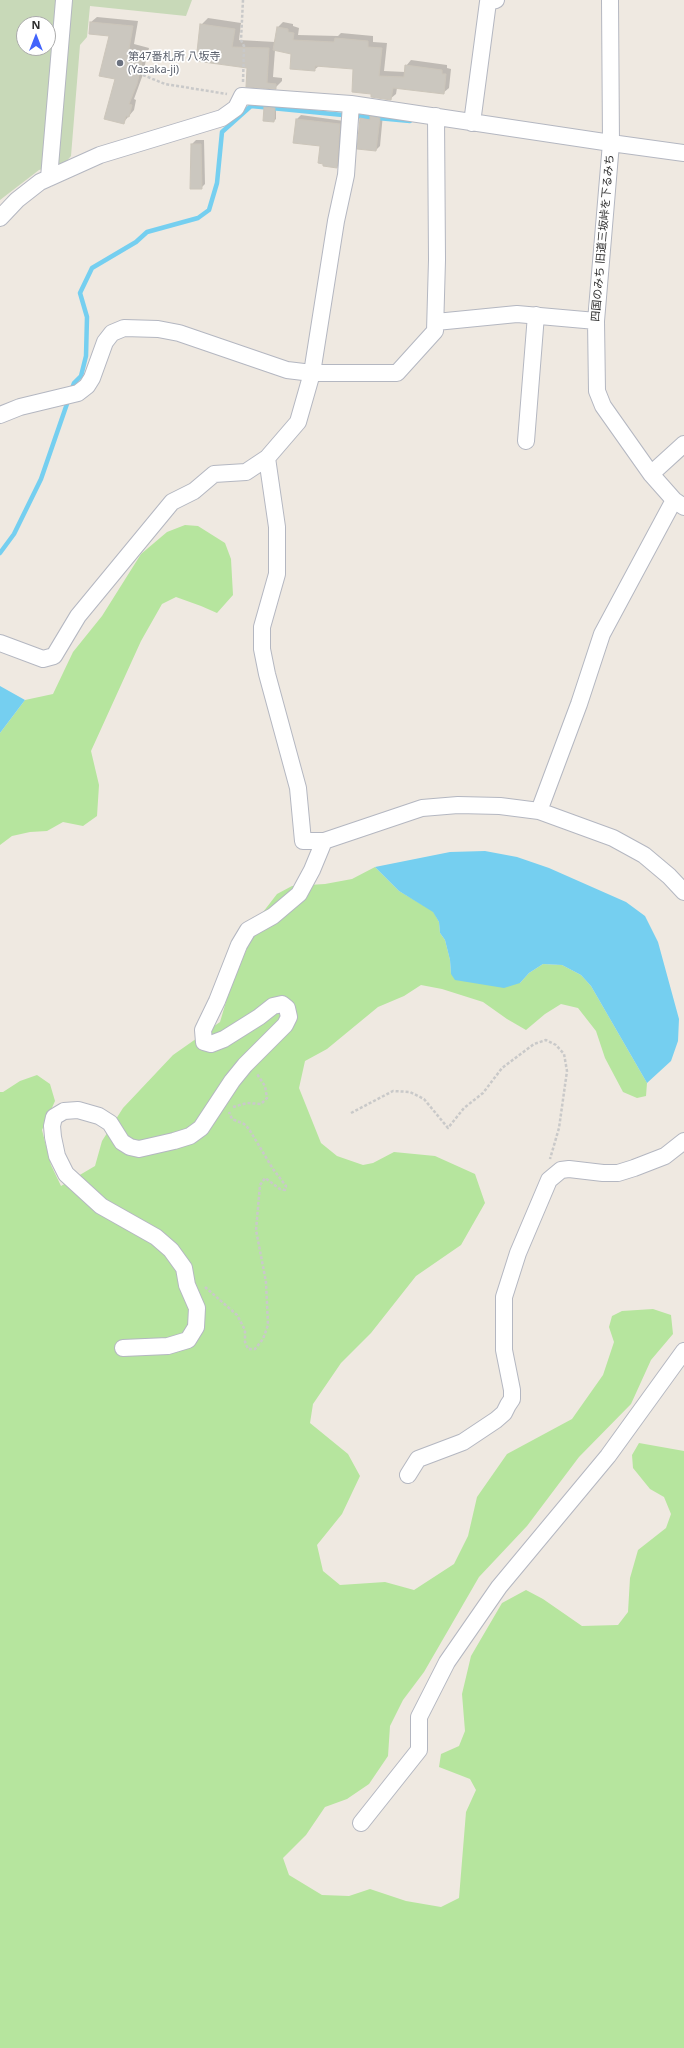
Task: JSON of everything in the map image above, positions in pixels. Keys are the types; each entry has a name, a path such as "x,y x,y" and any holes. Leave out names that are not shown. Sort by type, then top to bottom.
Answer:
{"street":[{"path":"49,178 64,0"},
{"path":"472,122 488,2 496,0"},
{"path":"610,0 611,143 684,153"},
{"path":"0,218 17,200 40,182 100,155 222,118 236,108 235,95"},
{"name":"四国のみち 旧道三坂峠を下るみち","path":"235,95 351,104 611,143 596,321 597,391 603,406 651,474 679,504"},
{"path":"0,643 43,659 54,656 78,616 172,502 194,491 214,474 246,472 267,458 298,422 312,373 336,221 346,175 351,104"},
{"path":"0,415 20,407 72,395 87,386 92,378 104,342 112,333 124,328 158,329 179,333 287,370 312,373 397,373 435,331 436,116"},
{"path":"436,322 517,314 596,321"},
{"path":"526,441 536,315"},
{"path":"651,474 684,444"},
{"path":"267,458 277,527 277,574 262,627 262,649 298,788 303,841 324,841 422,808 458,805 500,806 539,811 613,838 644,855 669,876 684,892"},
{"path":"539,811 579,704 602,634 679,504"},
{"path":"123,1348 168,1346 188,1340 196,1327 197,1308 187,1285 184,1268 171,1250 156,1237 101,1206 66,1174 57,1156 53,1137 52,1126 54,1117 64,1111 78,1110 99,1116 110,1123 122,1142 130,1147 140,1149 174,1142 190,1136 201,1128 232,1081 285,1025 289,1017 287,1008 282,1004 273,1006 259,1017 224,1039 211,1044 204,1042 203,1030 217,1001 239,944 248,930 273,916 299,894 312,870 324,841"},
{"path":"408,1475 418,1459 463,1442 496,1420 504,1413 512,1399 512,1390 504,1350 504,1297 518,1253 549,1180 561,1170 569,1169 603,1173 618,1173 665,1156 684,1141"},
{"path":"361,1823 419,1750 419,1717 447,1662 499,1587 608,1456 684,1351"}],"path":[{"path":"143,75 165,84 235,95 244,46 241,40 243,0"},
{"path":"351,1112 393,1091 410,1092 424,1099 448,1128 464,1108 483,1093 502,1068 534,1044 546,1040 556,1045 564,1054 567,1071 559,1128 549,1164 555,1174"},
{"path":"184,1268 237,1315 245,1330 245,1342 248,1349 255,1349 263,1339 268,1325 266,1282 256,1230 260,1185 264,1178 280,1189 285,1190 286,1186 273,1169 249,1129 244,1124 232,1119 229,1112 234,1106 247,1103 261,1104 267,1098 264,1086 259,1076 246,1065"}],"green space":[{"path":"0,0 192,0 186,16 90,6 87,37 80,45 71,156 65,163 39,170 0,200"},
{"path":"185,525 198,526 225,543 231,559 233,595 217,613 176,597 162,604 141,641 91,751 99,785 97,816 83,826 63,822 47,831 30,832 12,836 0,845 0,733 25,700 53,694 73,652 102,616 141,554 167,532"},
{"path":"375,867 399,891 433,911 439,922 440,933 445,940 450,960 451,974 520,983 529,973 543,964 562,965 581,975 591,986 647,1083 646,1096 637,1098 623,1092 605,1058 596,1031 578,1008 561,1004 545,1014 526,1030 483,1002 442,989 421,985 404,996 378,1007 327,1049 305,1061 299,1088 321,1143 337,1156 363,1165 373,1163 394,1152 435,1156 475,1174 485,1203 461,1245 416,1276 371,1333 341,1363 313,1404 310,1423 348,1454 360,1476 342,1514 317,1545 323,1571 340,1585 385,1582 414,1590 454,1564 468,1536 477,1497 507,1454 572,1419 603,1375 614,1342 609,1327 612,1316 622,1311 653,1309 671,1315 673,1334 651,1360 631,1404 579,1457 527,1526 479,1577 424,1672 403,1700 390,1726 388,1756 369,1784 347,1799 325,1807 306,1835 283,1858 289,1875 322,1895 349,1896 370,1889 406,1901 441,1907 459,1898 466,1812 476,1790 470,1779 439,1767 441,1754 459,1746 465,1731 462,1694 471,1656 502,1603 526,1590 543,1599 582,1626 618,1625 628,1612 630,1578 638,1550 666,1528 671,1514 664,1497 650,1489 633,1468 632,1455 639,1443 684,1451 684,2048 0,2048 0,1092 3,1092 20,1081 37,1075 50,1084 55,1101 42,1130 51,1165 61,1186 95,1166 102,1141 123,1108 173,1055 220,1022 228,995 260,916 277,894 292,886 325,884 352,879"}],"water":[{"path":"0,686 25,700 0,733"},
{"path":"485,851 517,857 549,868 626,902 645,916 658,942 679,1019 678,1041 671,1061 647,1083 591,986 581,975 562,965 543,964 529,973 520,983 504,988 455,980 451,974 450,960 445,940 440,933 439,922 433,912 399,891 375,867 450,852"}],"building":[{"path":"90,22 133,26 129,49 144,53 137,84 129,104 132,105 129,117 126,116 124,124 104,119 115,79 99,76 109,36 89,34"},
{"path":"200,24 235,29 232,47 269,48 267,83 276,84 276,89 246,87 247,68 196,61"},
{"path":"277,27 288,29 288,32 294,33 293,40 334,42 335,38 368,41 368,47 382,48 379,76 404,77 405,65 442,70 442,74 446,74 444,94 393,88 391,100 371,97 371,94 352,92 353,69 315,66 315,71 290,69 291,54 273,50"},
{"path":"264,107 275,108 274,122 263,121"},
{"path":"370,116 380,118 376,151 357,149 360,118 370,120"},
{"path":"296,119 340,124 337,168 323,166 323,164 318,163 320,146 293,143"},
{"path":"191,144 201,144 202,189 190,189"}],"waterway":[{"path":"71,391 74,383 81,376 86,356 87,317 80,293 92,268 136,242 147,232 198,218 209,210 217,183 222,132 251,106 343,115"},
{"path":"356,116 410,121"},
{"path":"0,553 14,534 41,479 69,398"}],"place":[{"name":"第47番札所 八坂寺 (Yasaka-ji)","path":"120,63"}]}
